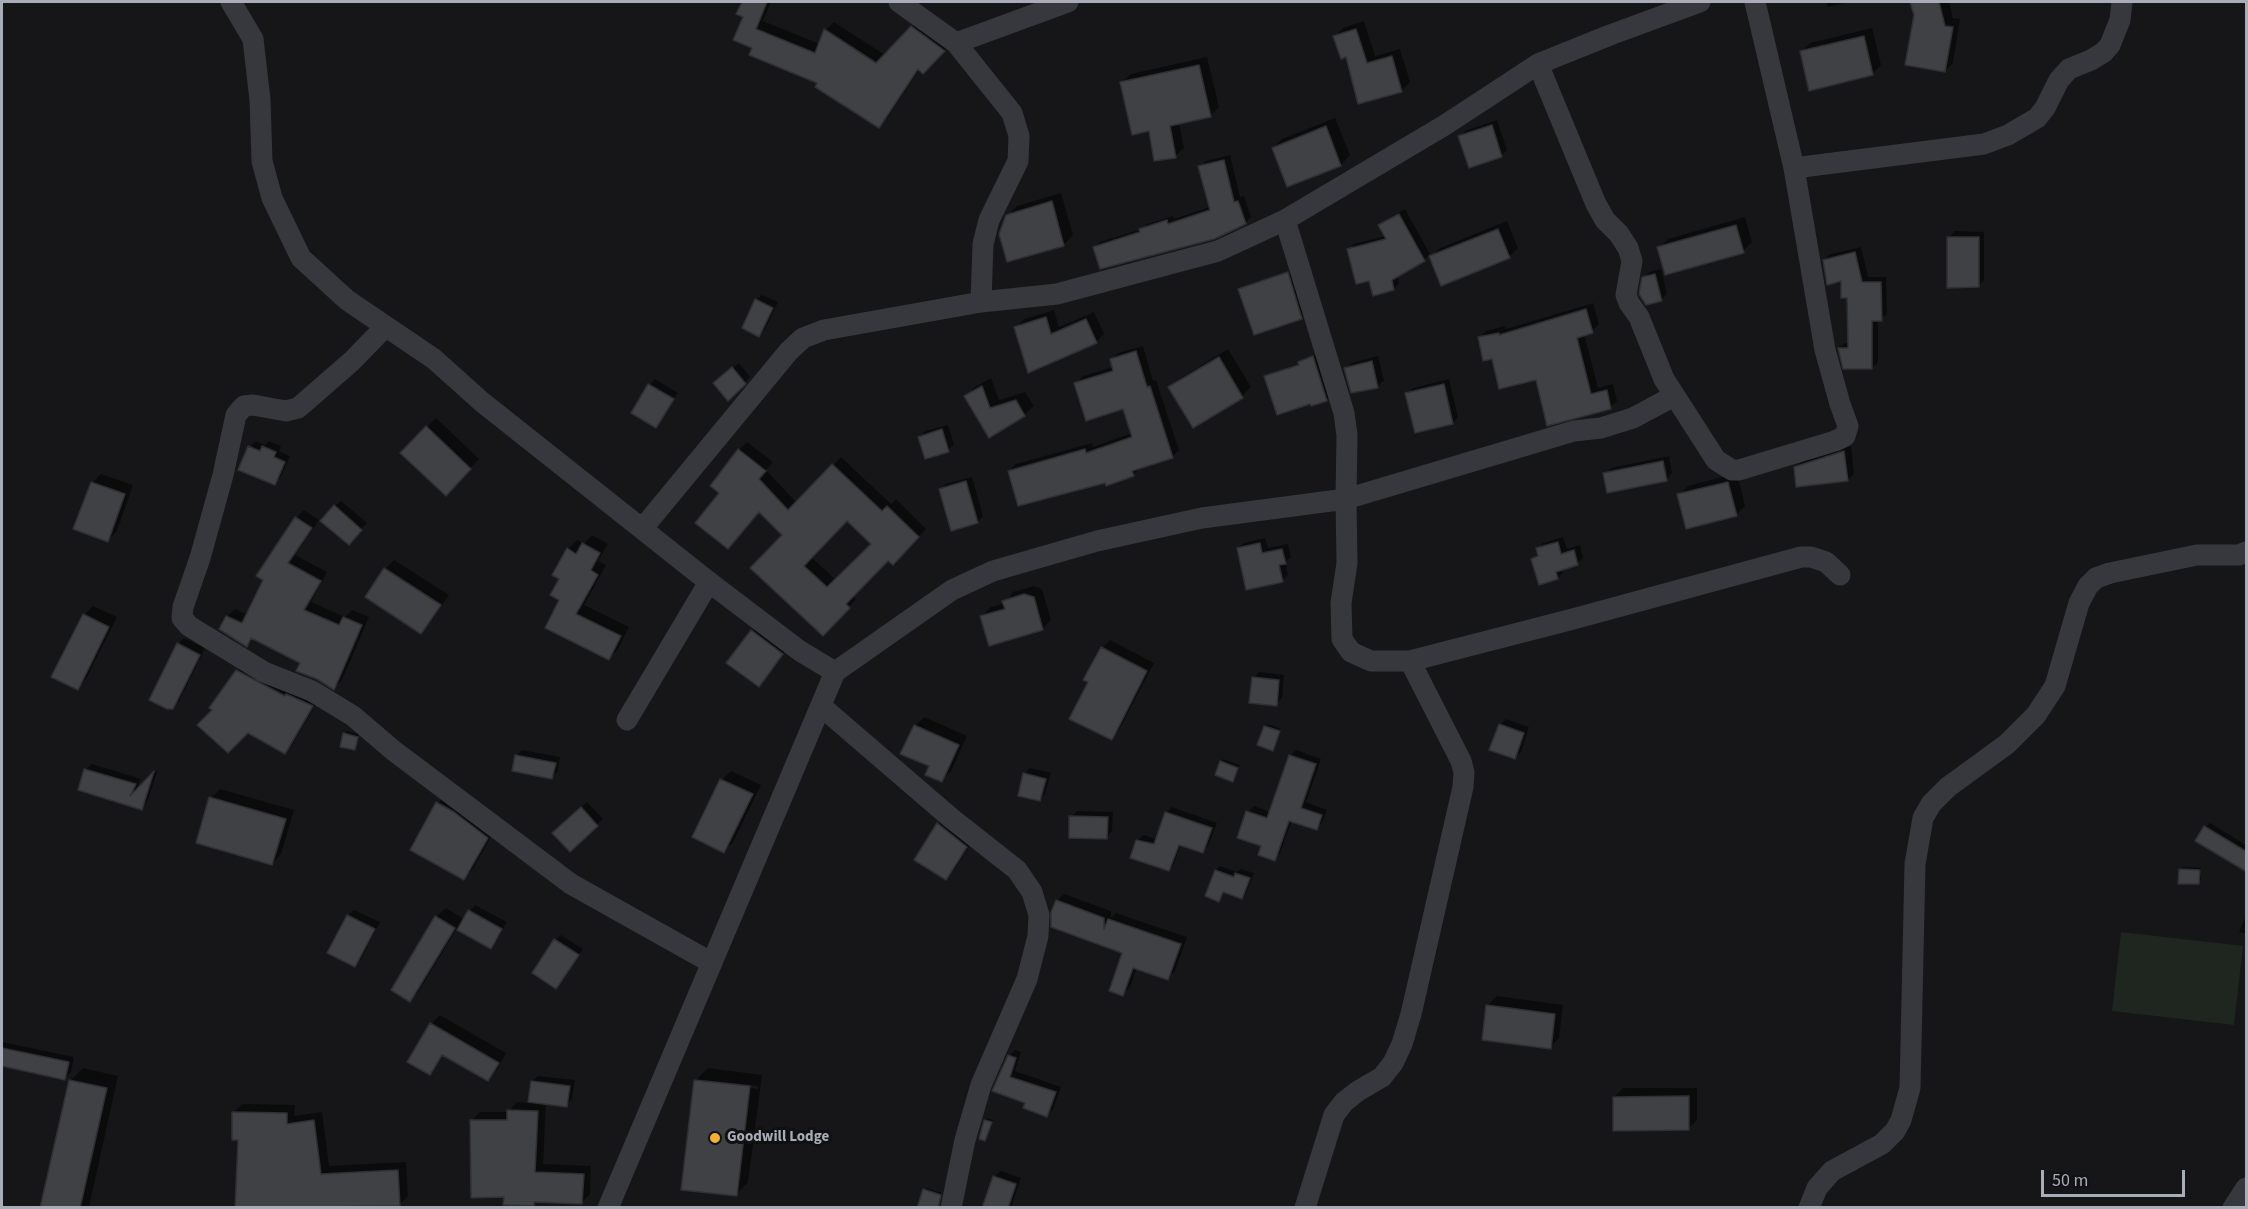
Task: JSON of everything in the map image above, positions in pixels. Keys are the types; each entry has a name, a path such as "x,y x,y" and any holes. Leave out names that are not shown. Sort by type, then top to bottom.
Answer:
{"street":[{"path":"231,2 253,39 260,100 262,160 272,198 301,258 347,300 434,359 482,402 709,582 800,651 836,672"},
{"path":"899,2 956,43 1012,113 1019,136 1018,161 989,220 983,244 981,302"},
{"path":"956,43 1068,2"},
{"path":"642,530 789,351 803,338 824,330 981,302 1057,294 1218,250 1285,220 1445,125 1538,64 1700,2"},
{"path":"1538,64 1596,204 1605,220 1619,234 1628,248 1632,261 1626,295 1640,317 1664,379 1716,460 1732,470 1739,470 1835,441 1848,432 1825,350 1794,168 1755,2"},
{"path":"1794,168 1984,144 2008,135 2037,118 2045,108 2059,80 2069,69 2091,60 2110,45 2120,20 2122,2"},
{"path":"1285,220 1344,413 1347,435 1347,563 1341,603 1342,639 1351,652 1371,661 1410,661 1800,557 1810,557 1826,562 1840,575"},
{"path":"385,327 352,362 298,408 286,411 253,405 244,406 236,415 223,476 200,558 183,607 182,618 189,626 264,672 312,691 353,716 394,751 571,884 712,963"},
{"path":"608,1208 618,1179 836,672 952,590 993,571 1097,541 1202,518 1346,499 1574,431 1601,428 1633,418 1674,396"},
{"path":"1809,1208 1817,1188 1832,1171 1882,1144 1895,1131 1901,1120 1910,1088 1915,864 1923,818 1931,804 1948,788 2007,744 2036,715 2055,686 2079,603 2088,586 2096,578 2197,555 2239,555 2247,552"},
{"path":"627,720 709,582"},
{"path":"1305,1208 1334,1114 1358,1091 1382,1077 1393,1063 1402,1044 1412,1014 1462,787 1464,772 1461,760 1410,661"},
{"path":"822,707 951,818 1017,870 1032,892 1039,915 1038,936 1027,979 981,1086 965,1140 951,1208"},
{"path":"2233,1208 2247,1188"}],"shaded area":[{"path":"2121,932 2243,946 2234,1025 2112,1011"}],"building":[{"path":"742,2 767,2 756,29 815,53 824,29 876,63 911,26 945,51 923,74 918,69 879,128 815,87 817,83 749,55 752,48 733,40 743,17 736,14"},
{"path":"1910,2 1939,2 1945,26 1953,27 1945,72 1905,65 1914,15"},
{"path":"1356,29 1367,63 1392,56 1402,92 1358,104 1346,57 1341,59 1333,36"},
{"path":"1864,36 1873,75 1809,91 1800,51"},
{"path":"1199,65 1211,117 1170,126 1176,158 1154,161 1149,131 1132,135 1120,82"},
{"path":"1492,125 1502,157 1469,168 1458,136"},
{"path":"1326,126 1341,166 1287,187 1272,148"},
{"path":"1224,160 1234,202 1238,201 1246,224 1214,239 1100,269 1093,247 1140,232 1139,229 1167,220 1168,224 1210,210 1198,166"},
{"path":"1052,201 1064,246 1007,262 999,234 1006,215"},
{"path":"1399,214 1425,261 1392,280 1394,290 1373,296 1369,281 1356,284 1347,249 1386,239 1378,225"},
{"path":"1736,225 1744,253 1665,275 1657,247"},
{"path":"1498,229 1510,258 1441,286 1429,256"},
{"path":"1947,237 1979,237 1979,287 1947,288"},
{"path":"1855,252 1862,282 1881,282 1882,321 1872,321 1872,369 1843,369 1838,348 1848,348 1847,298 1841,298 1841,281 1827,285 1823,260"},
{"path":"1288,272 1302,319 1254,335 1238,289"},
{"path":"1655,274 1662,301 1646,305 1639,294 1642,277"},
{"path":"755,299 773,308 759,337 742,328"},
{"path":"1586,309 1593,333 1577,338 1591,394 1607,390 1611,409 1547,426 1536,380 1499,389 1492,359 1483,361 1478,337 1499,333 1499,335"},
{"path":"1046,317 1051,334 1086,319 1097,343 1028,373 1014,327"},
{"path":"1136,351 1173,458 1132,471 1134,476 1106,486 1105,483 1018,506 1008,471 1085,449 1086,453 1132,437 1123,409 1086,421 1074,383 1113,371 1110,359"},
{"path":"1313,356 1327,401 1277,415 1264,376 1299,365 1298,362"},
{"path":"1219,357 1243,398 1193,428 1168,387"},
{"path":"1372,361 1378,388 1351,393 1344,368"},
{"path":"732,367 746,384 728,401 713,383"},
{"path":"648,384 674,399 656,428 631,413"},
{"path":"1444,384 1453,424 1415,433 1405,393"},
{"path":"982,386 990,408 1016,400 1025,416 989,438 964,396"},
{"path":"426,426 471,469 446,496 400,453"},
{"path":"942,429 949,452 925,459 918,437"},
{"path":"248,446 260,451 262,446 276,452 274,457 285,462 275,485 238,470"},
{"path":"738,449 766,471 759,479 788,510 832,464 882,511 887,506 919,537 893,565 888,561 846,604 850,608 823,636 750,568 782,535 759,512 728,549 695,523 719,493 710,486","holes":["847,521 871,544 827,587 804,566"]},
{"path":"1844,451 1848,481 1796,487 1794,467"},
{"path":"1663,461 1667,481 1607,493 1603,473"},
{"path":"966,481 978,523 951,531 939,489"},
{"path":"91,482 125,494 108,542 73,529"},
{"path":"1728,482 1737,516 1686,529 1677,494"},
{"path":"334,505 362,530 349,545 320,521"},
{"path":"295,517 312,528 288,563 321,581 304,610 339,625 343,617 362,625 334,690 317,679 296,671 300,663 251,638 247,647 219,629 226,616 242,623 263,580 256,576"},
{"path":"1558,542 1561,554 1574,550 1578,565 1556,572 1558,579 1539,585 1531,559 1538,556 1536,548"},
{"path":"582,543 600,553 591,570 598,575 576,614 621,636 609,660 545,628 559,600 550,595 559,579 552,575 567,548 576,554"},
{"path":"1260,543 1262,553 1282,549 1286,564 1279,565 1283,582 1246,590 1237,548"},
{"path":"384,568 441,605 421,634 365,597"},
{"path":"1024,594 1034,597 1043,630 989,646 980,616 1005,609 1002,601"},
{"path":"83,614 109,627 78,690 51,677"},
{"path":"751,630 783,654 759,687 726,663"},
{"path":"177,643 200,655 173,709 167,709 149,700"},
{"path":"1101,647 1147,671 1112,740 1069,719 1088,682 1083,680"},
{"path":"236,670 285,696 286,694 313,706 285,754 248,733 228,753 197,725 212,710 209,708"},
{"path":"1252,677 1279,680 1277,706 1249,703"},
{"path":"1499,724 1524,733 1515,759 1489,750"},
{"path":"914,725 959,745 942,782 925,775 929,766 900,754"},
{"path":"1264,726 1280,731 1273,751 1257,745"},
{"path":"343,733 358,737 355,750 340,747"},
{"path":"515,755 556,763 552,779 512,771"},
{"path":"1289,755 1316,764 1301,808 1322,815 1317,830 1289,821 1275,861 1258,855 1261,846 1237,838 1246,811 1267,818"},
{"path":"1220,761 1238,768 1233,782 1215,775"},
{"path":"84,769 136,784 130,796 154,771 142,810 78,790"},
{"path":"1023,773 1046,779 1040,801 1018,796"},
{"path":"720,779 753,794 724,853 692,837"},
{"path":"209,797 286,819 272,865 196,843"},
{"path":"436,802 454,812 488,838 464,880 410,850"},
{"path":"581,807 598,826 570,852 552,833"},
{"path":"1165,812 1212,828 1203,853 1179,845 1169,871 1130,858 1136,840 1154,844"},
{"path":"1069,816 1108,817 1107,839 1069,838"},
{"path":"937,823 967,847 946,880 914,860"},
{"path":"2204,826 2247,852 2247,872 2195,841"},
{"path":"2179,869 2200,870 2199,884 2178,884"},
{"path":"1215,870 1234,877 1235,873 1250,878 1242,899 1223,892 1219,902 1205,896"},
{"path":"1056,900 1104,918 1104,929 1108,919 1181,944 1168,980 1133,968 1123,996 1109,991 1122,953 1051,927 1051,912"},
{"path":"468,910 502,929 491,949 457,930"},
{"path":"347,915 375,929 355,967 327,953"},
{"path":"435,916 455,928 410,1002 391,990"},
{"path":"554,939 579,955 556,989 532,973"},
{"path":"1486,1005 1555,1014 1551,1049 1482,1040"},
{"path":"430,1023 499,1063 488,1081 442,1055 430,1075 407,1062"},
{"path":"2,1048 69,1062 65,1080 2,1066"},
{"path":"1008,1055 1016,1058 1010,1077 1056,1092 1047,1117 1023,1108 1025,1103 992,1091"},
{"path":"69,1080 107,1088 80,1208 40,1208"},
{"name":"Goodwill Lodge","path":"694,1080 750,1086 737,1196 681,1190"},
{"path":"531,1081 570,1086 567,1107 528,1102"},
{"path":"1689,1096 1689,1130 1613,1131 1613,1097"},
{"path":"507,1110 538,1111 535,1172 584,1174 582,1204 534,1202 534,1206 503,1205 504,1197 471,1198 470,1120 507,1120"},
{"path":"232,1112 287,1113 287,1124 314,1120 321,1174 398,1170 400,1206 235,1208 238,1140 232,1140"},
{"path":"984,1120 992,1122 985,1141 979,1139"},
{"path":"993,1176 1016,1184 1008,1208 982,1208"},
{"path":"923,1189 941,1195 938,1208 917,1208"}],"place":[{"name":"Goodwill Lodge","path":"715,1138"}]}
